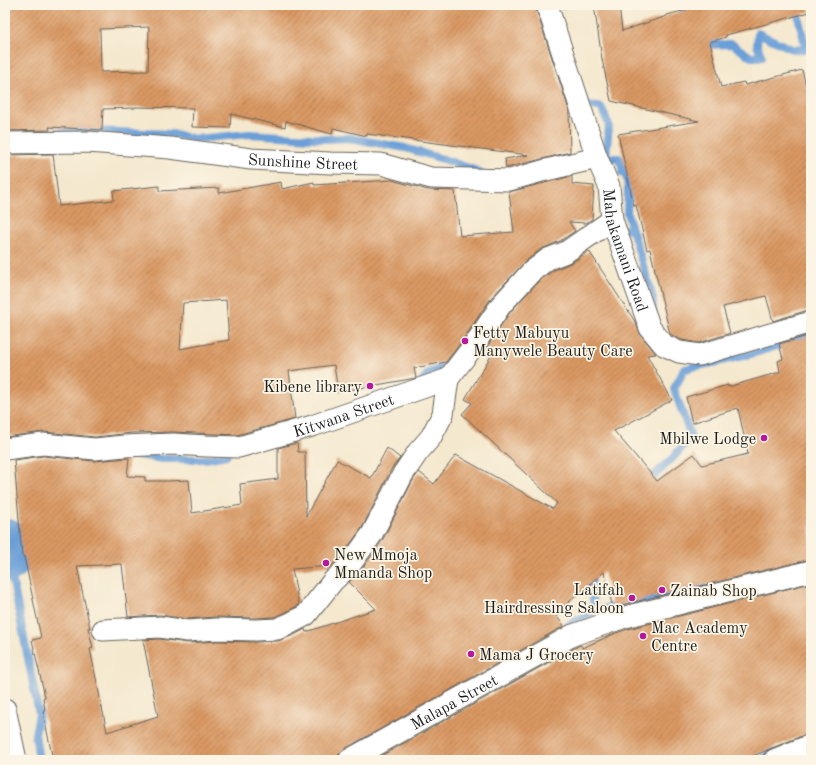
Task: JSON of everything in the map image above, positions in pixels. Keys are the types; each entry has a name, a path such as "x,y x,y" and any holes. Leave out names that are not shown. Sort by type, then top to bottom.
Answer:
{"street":[{"name":"Mahakamani Road","path":"547,5 597,158 609,186 612,220 650,328 664,345 679,352 700,355 811,322"},
{"name":"Sunshine Street","path":"5,144 95,142 170,148 250,159 381,164 431,178 510,180 542,170 597,158"},
{"path":"103,630 160,627 187,631 217,629 277,629 306,615 348,566 372,534 403,474 418,452 431,437 443,414 448,379 472,348 500,305 531,272 548,259 566,252 612,220"},
{"name":"Kitwana Street","path":"5,449 43,444 95,449 173,444 239,447 312,426 448,379"},
{"name":"Malapa Street","path":"349,760 573,635 625,617 811,571"},
{"path":"5,709 16,760"},
{"path":"774,760 811,745"}],"building":[{"path":"5,5 531,5 531,9 536,9 569,110 570,152 506,168 505,159 528,155 367,134 367,136 333,128 332,134 286,121 285,127 231,114 230,128 192,127 193,108 135,107 103,109 102,130 49,127 50,130 5,131","holes":["149,27 148,71 101,72 100,29"]},
{"path":"594,5 619,5 622,31 686,10 685,5 809,5 810,12 726,35 726,37 710,42 721,87 744,82 745,85 802,70 811,106 811,310 773,321 766,296 723,307 730,333 699,343 682,340 670,334 650,249 647,250 636,205 634,206 618,134 699,121 611,101 602,59"},
{"path":"53,154 59,206 114,200 113,191 159,186 159,191 219,188 219,193 281,182 282,189 314,182 314,185 392,180 428,190 455,191 460,236 514,232 509,192 572,176 572,184 594,186 592,219 586,223 569,222 575,231 560,241 541,249 524,263 491,298 446,362 414,368 416,378 338,392 334,365 289,371 295,419 237,435 173,432 132,433 95,437 44,432 5,437 5,155","holes":["226,300 229,340 180,349 183,303"]},
{"path":"589,251 634,320 641,335 656,354 647,355 672,400 614,431 657,481 694,454 702,465 748,454 738,408 692,423 686,397 780,372 778,361 783,359 779,344 811,335 811,559 613,608 604,572 555,614 564,626 343,750 339,754 337,760 53,760 43,712 45,709 43,698 45,697 32,640 41,638 24,556 22,556 14,460 43,456 94,461 129,458 127,476 145,477 145,481 189,480 192,513 242,505 240,484 278,479 278,448 297,443 298,452 305,452 306,516 337,460 371,478 387,448 400,458 392,468 362,528 340,558 331,566 292,569 299,605 274,617 216,617 187,619 160,615 128,617 122,564 77,566 90,628 88,628 93,648 90,649 107,732 158,716 143,640 159,639 188,643 217,641 278,641 305,629 306,632 376,609 349,582 359,573 382,541 413,480 419,472 434,484 456,455 553,509 557,503 462,414 472,403 465,399 492,354 481,356 510,312 539,281 554,270 573,262"},
{"path":"811,583 811,733 743,760 374,760 578,646 581,645 582,648 628,629"}],"waterway":[{"path":"557,6 563,5"},
{"path":"682,5 687,20"},
{"path":"797,5 806,49"},
{"path":"701,45 732,44 751,57 762,57 757,45 758,33 794,50 811,48"},
{"path":"584,101 587,106 601,107 609,125 606,158 619,158 624,173"},
{"path":"49,133 92,131 172,134 195,139 249,134 326,139 349,138 405,148 480,172"},
{"path":"622,173 624,173 627,179 627,213 653,298 654,316"},
{"path":"617,232 631,228"},
{"path":"646,483 670,461 691,437 674,389 683,370 751,354 797,340 803,335 811,333"},
{"path":"421,382 429,373 454,364"},
{"path":"131,454 162,459 205,459 227,455"},
{"path":"5,543 8,557"},
{"path":"8,557 39,714 35,734 39,760"},
{"path":"591,573 594,611"},
{"path":"560,630 594,611 703,587"},
{"path":"360,743 384,727 433,701"},
{"path":"759,760 773,753"}],"place":[{"name":"Fetty Mabuyu Manywele Beauty Care","path":"465,341"},
{"name":"Kibene library","path":"370,386"},
{"name":"Mbilwe Lodge","path":"764,438"},
{"name":"New Mmoja Mmanda Shop","path":"326,563"},
{"name":"Zainab Shop","path":"662,590"},
{"name":"Latifah Hairdressing Saloon","path":"632,598"},
{"name":"Mac Academy Centre","path":"643,636"},
{"name":"Mama J Grocery","path":"471,654"}]}
